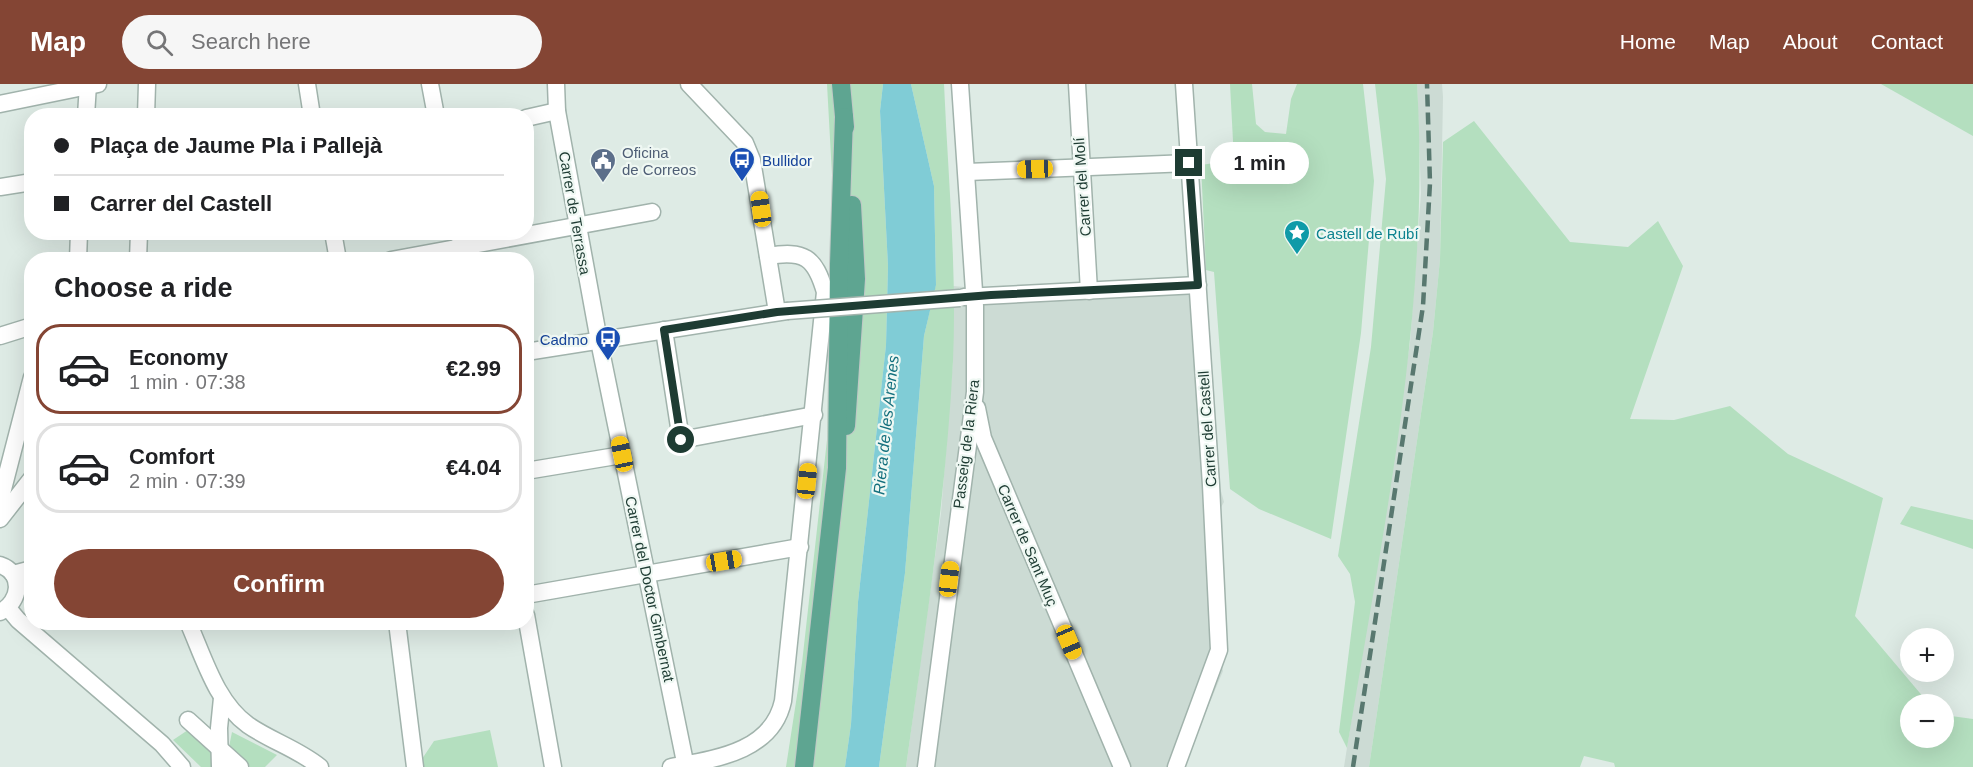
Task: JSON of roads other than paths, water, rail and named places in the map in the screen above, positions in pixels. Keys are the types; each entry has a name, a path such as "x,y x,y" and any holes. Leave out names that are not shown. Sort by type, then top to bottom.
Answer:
{"main road":[{"path":"804,767 837,468 846,433 856,279 850,168 841,84"}],"street":[{"path":"146,108 147,84"},
{"path":"307,84 311,108"},
{"path":"430,84 434,108"},
{"name":"Carrer de Terrassa","path":"556,84 556,111 599,341"},
{"path":"689,84 745,143 752,160 768,255 782,311"},
{"name":"Passeig de la Riera","path":"926,767 963,468 975,392 967,297 967,172 960,84"},
{"name":"Carrer del Molí","path":"1077,84 1080,167 1089,291"},
{"name":"Carrer del Castell","path":"1176,767 1219,651 1211,485 1184,84"},
{"path":"0,104 91,85 87,108"},
{"path":"534,116 556,111"},
{"path":"967,172 1189,163"},
{"path":"0,187 24,183"},
{"path":"534,234 652,212"},
{"path":"431,252 498,240"},
{"path":"681,766 753,746 780,716 783,701 825,292 819,270 803,255 787,253 768,255"},
{"path":"534,351 782,311 967,297 1198,285"},
{"path":"0,336 24,328"},
{"path":"664,330 681,440 814,415"},
{"name":"Carrer del Doctor Gimbernat","path":"599,341 647,575 681,766"},
{"name":"Carrer de Sant Muç","path":"975,392 983,438 1122,767"},
{"path":"0,501 2,483 24,406"},
{"path":"963,468 969,455 978,451 990,455"},
{"path":"534,470 622,454"},
{"path":"0,519 24,488"},
{"path":"534,594 800,547"},
{"path":"6,569 24,569"},
{"path":"6,569 18,586 17,594 4,610 24,625"},
{"path":"30,630 162,744 182,767"},
{"path":"192,630 222,698 232,712 250,726 307,756 320,767"},
{"path":"398,630 415,767"},
{"path":"529,630 553,767"},
{"path":"220,758 222,698"},
{"path":"188,720 220,758 240,767"}],"water":[{"name":"Riera de les Arenes","path":"883,84 911,84 934,186 936,285 924,336 905,573 879,767 845,767 851,724 858,602 886,345 888,266 880,111"}],"railway":[{"path":"1353,767 1423,306 1430,183 1427,84"}],"place":[{"name":"Bullidor","path":"742,183"},
{"name":"Oficina de Correos","path":"603,184"},
{"name":"Castell de Rubí","path":"1297,256"},
{"name":"Cadmo","path":"608,362"}]}
